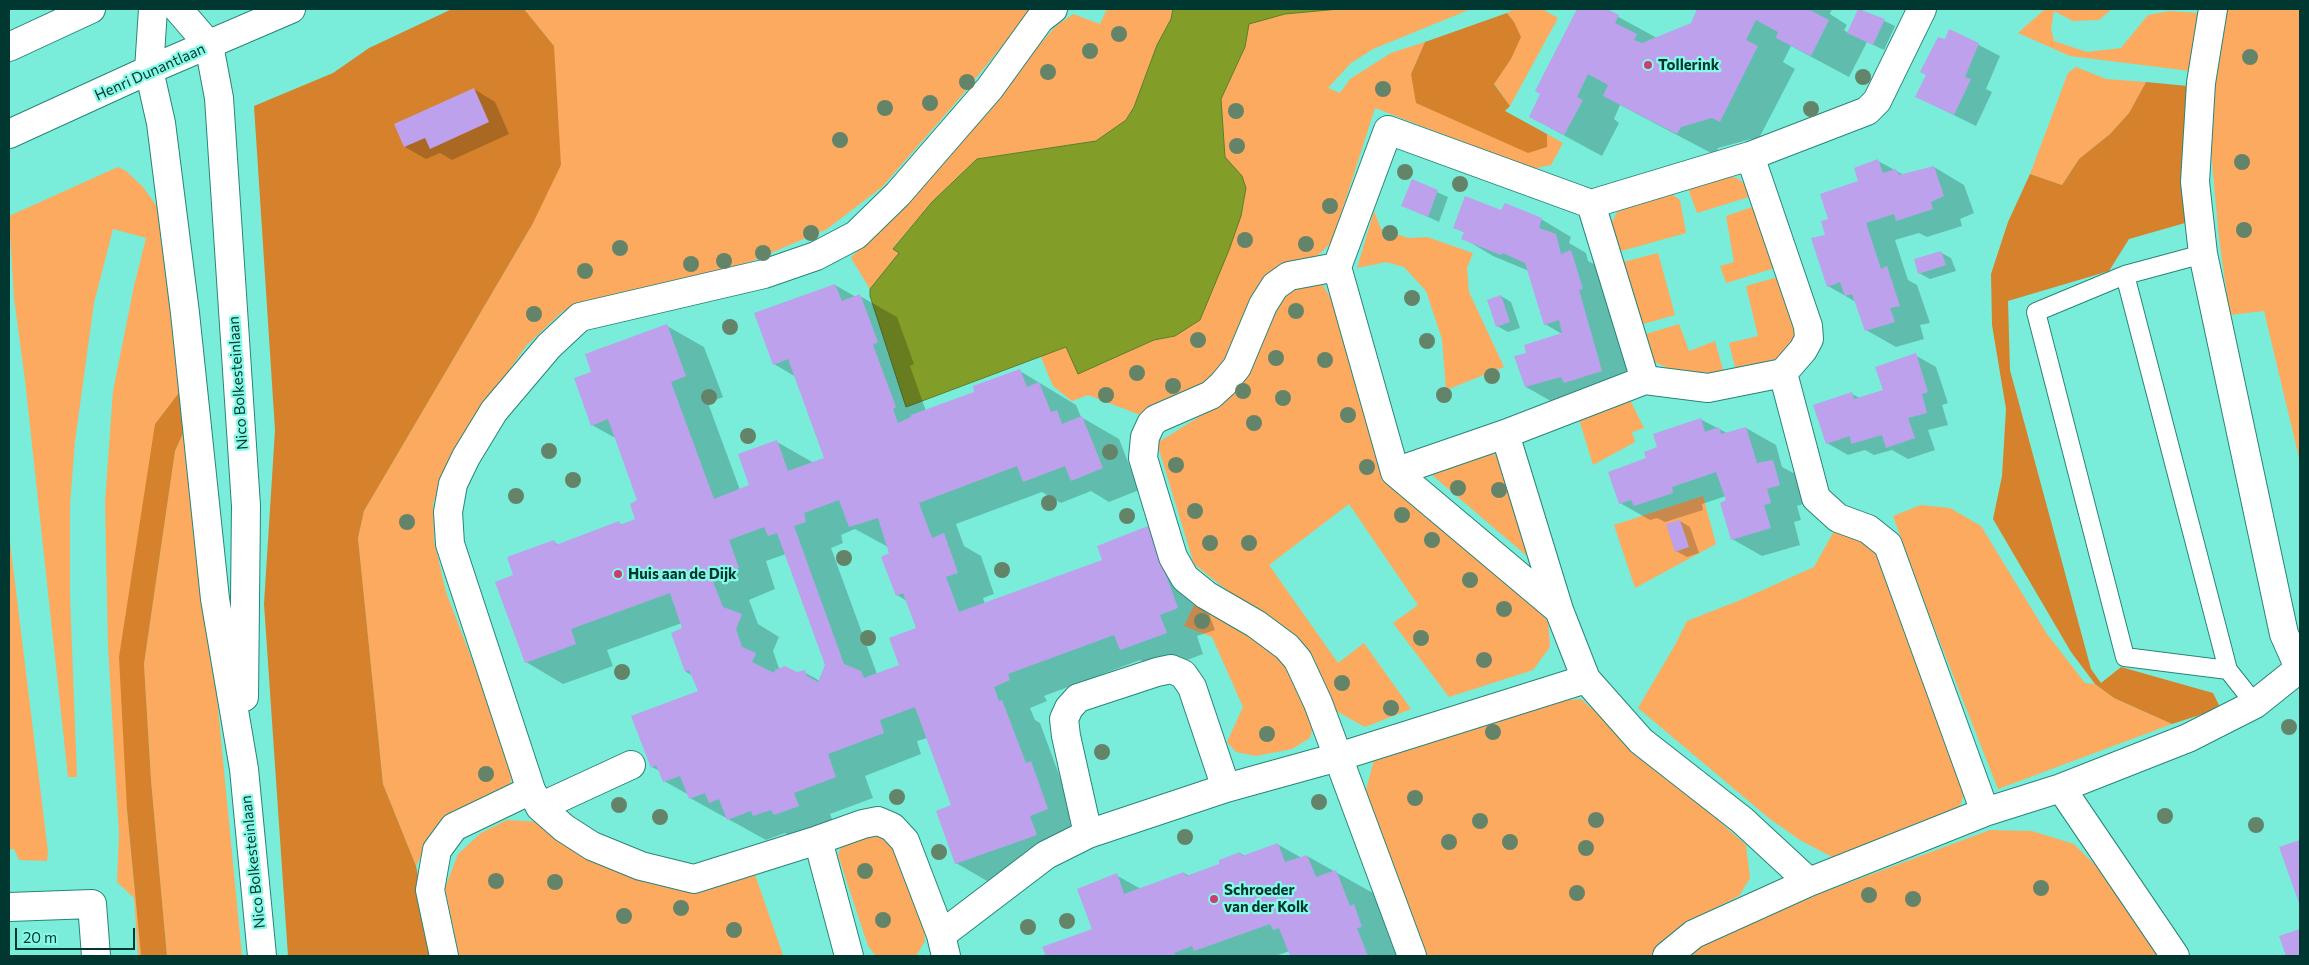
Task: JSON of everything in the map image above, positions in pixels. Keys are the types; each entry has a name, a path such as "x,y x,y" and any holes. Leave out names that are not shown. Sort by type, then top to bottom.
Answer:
{"street":[{"path":"9,47 91,9"},
{"name":"Nico Bolkesteinlaan","path":"152,9 148,70 161,123 185,313 214,599 244,769 262,956"},
{"path":"178,9 209,45"},
{"name":"Henri Dunantlaan","path":"9,134 148,70 291,9"},
{"path":"1053,9 1040,20 990,88 898,194 856,235 816,256 764,274 580,317 549,346 494,410 453,484 448,512 450,544 536,799 564,828 592,846 641,866 694,878 818,840 863,824 878,822 892,827 905,841 943,946 1046,855 1088,834 1226,788 1338,757 1586,679"},
{"path":"1559,610 1395,472 1337,267 1388,130 1591,204 1750,156 1867,111 1877,101 1922,9"},
{"path":"1667,956 1694,934 1810,882 1985,812 2061,788 2188,738 2256,704 2300,669 2284,634 2203,254 2195,182 2201,83 2212,9"},
{"name":"Nico Bolkesteinlaan","path":"209,45 220,106 246,506 244,769"},
{"path":"1395,472 1505,434 1645,380 1708,388 1782,373 1804,350 1808,339 1808,326 1750,156"},
{"path":"1591,204 1645,380"},
{"path":"1337,267 1289,276 1275,286 1263,305 1237,367 1211,395 1156,419 1150,424 1145,437 1142,458 1173,557 1185,578 1206,595 1256,624 1287,647 1298,660 1338,757 1412,956"},
{"path":"1782,373 1816,498 1838,518 1868,529 1888,544 1985,812"},
{"path":"1505,434 1559,610 1586,679 1641,740 1742,820 1810,882"},
{"path":"1088,834 1064,720 1069,708 1078,698 1087,695 1157,672 1171,669 1183,674 1192,687 1226,788"},
{"path":"444,956 430,890 437,850 454,826 631,765"},
{"path":"2061,788 2175,956"},
{"path":"818,840 849,956"},
{"path":"9,907 92,904 96,956"}],"lane":[{"path":"2203,254 2125,274 2036,312 2125,657 2228,670"},
{"path":"2125,274 2228,670 2256,704"}],"shaded area":[{"path":"452,9 524,9 554,46 561,165 532,225 364,511 358,538 383,784 416,866 435,956 288,956 264,604 275,430 254,106 333,73 369,48"},
{"path":"524,9 1032,9 958,100 882,187 827,229 724,273 646,287 563,311 526,346 489,399 457,451 433,503 434,541 446,592 515,772 506,792 430,839 416,866 383,784 358,538 364,511 532,225 554,46"},
{"path":"1107,9 1173,9 1171,19 1157,45 1134,107 1126,120 1096,141 977,159 932,202 893,248 899,253 870,289 851,258 1056,26 1073,14 1100,24"},
{"path":"1173,9 1339,9 1285,14 1249,24 1245,47 1221,99 1225,157 1242,176 1246,188 1241,216 1200,320 1175,336 1154,340 1078,374 1066,347 906,407 870,296 870,289 899,253 893,249 932,202 977,159 1096,141 1126,120 1134,107 1157,45 1171,19"},
{"path":"1339,9 1471,9 1373,49 1351,63 1328,88 1340,93 1350,79 1391,53 1425,42 1411,74 1547,147 1547,134 1563,143 1551,165 1532,169 1375,108 1332,242 1313,260 1282,272 1232,365 1196,390 1143,416 1088,395 1072,401 1053,386 1040,355 1067,347 1078,373 1154,340 1175,336 1241,216 1246,188 1241,176 1225,157 1221,99 1245,47 1249,23 1285,14"},
{"path":"1514,9 1542,9 1558,18 1510,106 1494,83 1511,59 1514,22 1507,13"},
{"path":"2045,9 2112,9 2099,20 2073,21 2054,11 2051,29 2054,41 2087,52 2121,48 2148,15 2170,11 2198,13 2190,71 2070,56 2018,33"},
{"path":"2225,9 2300,9 2300,462 2264,311 2230,315 2219,239 2211,151 2212,96"},
{"path":"1507,13 1514,22 1521,37 1511,59 1494,84 1510,106 1505,111 1547,134 1547,147 1528,153 1416,103 1411,74 1425,42"},
{"path":"2076,67 2106,79 2146,82 2129,113 2110,134 2079,159 2062,185 2030,174 2068,73"},
{"path":"2146,82 2188,86 2185,121 2185,223 2129,239 2109,271 2008,301 2010,370 2091,669 2101,683 2121,667 2213,693 2219,705 2209,712 2172,724 2114,698 2095,684 2071,652 1993,519 2002,476 2006,409 1992,325 1991,274 2008,222 2030,174 2062,185 2079,159 2110,134 2129,113"},
{"path":"118,167 126,171 143,187 156,205 165,239 181,390 155,424 127,810 141,956 138,956 134,898 117,882 119,834 108,647 105,502 113,391 134,286 146,238 113,229 94,303 75,441 70,505 70,596 77,777 68,777 25,380 14,298 9,216"},
{"path":"1720,175 1737,178 1748,187 1752,196 1697,213 1687,186"},
{"path":"1670,193 1680,200 1686,233 1614,253 1609,229 1617,212"},
{"path":"1755,206 1778,267 1726,283 1720,266 1734,262 1726,216"},
{"path":"1374,211 1381,229 1409,238 1427,237 1473,253 1467,268 1469,292 1504,367 1446,390 1442,339 1426,291 1404,267 1386,262 1357,268"},
{"path":"1658,253 1675,315 1636,326 1619,263"},
{"path":"1781,276 1798,329 1794,341 1784,355 1768,362 1736,371 1729,343 1758,336 1746,286"},
{"path":"1319,278 1331,299 1394,485 1530,600 1548,622 1550,647 1533,670 1449,697 1393,623 1418,605 1349,504 1269,565 1338,663 1364,643 1411,709 1365,727 1329,707 1315,660 1194,564 1157,443 1215,407 1283,294"},
{"path":"1679,324 1689,351 1715,341 1724,373 1701,375 1674,371 1653,361 1643,335"},
{"path":"181,390 185,429 175,451 144,664 151,780 167,956 141,956 127,810 119,657 155,424"},
{"path":"1629,398 1644,428 1632,432 1635,442 1593,465 1578,416"},
{"path":"185,429 200,523 242,956 167,956 151,780 144,664 175,451"},
{"path":"1490,453 1500,457 1534,562 1432,475"},
{"path":"1703,496 1716,544 1635,588 1614,525"},
{"path":"1921,505 1950,508 1981,526 2047,634 2085,683 2095,684 2114,698 2172,724 1998,789 1927,609 1893,516"},
{"path":"1834,531 1863,538 1879,552 1966,786 1960,807 1834,858 1800,840 1770,819 1638,708 1687,621 1743,599 1814,567"},
{"path":"9,534 48,852 47,861 19,860 14,849 9,849"},
{"path":"1197,599 1280,654 1314,723 1310,738 1292,749 1256,756 1236,752 1227,742 1243,707 1212,637 1184,626"},
{"path":"1581,699 1746,845 1750,878 1739,896 1700,916 1665,943 1652,956 1420,956 1364,797 1374,760 1559,701"},
{"path":"507,820 543,822 665,882 752,866 783,955 459,956 445,888 458,854 481,833"},
{"path":"1990,830 2032,831 2074,844 2111,881 2158,956 1685,956 1693,947 1824,892"},
{"path":"860,831 891,838 923,920 925,941 916,956 876,956 868,946 838,855 843,842"}],"building":[{"name":"Tollerink","path":"1577,9 1607,9 1619,15 1615,23 1637,34 1634,40 1642,43 1691,23 1697,9 1808,9 1829,20 1811,56 1776,38 1778,32 1756,20 1746,40 1758,46 1720,122 1712,118 1681,127 1677,134 1603,96 1608,85 1588,74 1577,97 1583,100 1564,135 1529,117 1540,94 1535,91"},
{"path":"1858,9 1885,19 1873,45 1847,33"},
{"path":"1949,29 1979,43 1965,77 1971,79 1954,115 1915,97 1926,75 1920,72 1938,37 1945,39"},
{"path":"474,88 489,122 430,149 425,138 404,147 394,124"},
{"path":"1878,159 1883,173 1896,169 1899,175 1934,166 1944,196 1931,202 1933,209 1896,221 1894,214 1866,223 1881,269 1887,266 1900,306 1890,308 1895,322 1865,331 1852,294 1845,296 1840,282 1827,287 1811,238 1825,235 1821,221 1828,219 1820,194 1858,181 1854,168"},
{"path":"1412,179 1438,190 1428,217 1401,206"},
{"path":"1465,196 1501,210 1505,203 1542,218 1539,228 1556,234 1561,254 1571,250 1583,289 1579,290 1602,371 1564,383 1561,377 1525,387 1514,356 1526,353 1524,345 1562,333 1559,320 1544,325 1525,263 1503,253 1501,255 1461,239 1464,232 1453,228"},
{"path":"1941,251 1946,265 1918,274 1914,259"},
{"name":"Huis aan de Dijk","path":"835,284 842,301 860,294 878,342 873,345 896,407 893,409 898,423 911,417 911,415 974,392 973,386 1020,369 1027,387 1039,382 1051,412 1057,410 1062,424 1082,416 1103,468 1071,481 1065,466 1023,482 1017,466 919,503 932,538 944,533 958,573 946,577 959,612 1102,560 1097,546 1148,526 1178,608 1160,615 1167,633 1120,650 1114,635 1008,674 1010,680 994,687 999,701 1002,700 1026,763 1031,761 1048,809 1030,816 1037,835 955,864 936,811 951,805 915,707 880,720 884,733 828,754 836,777 794,793 799,806 774,815 771,810 753,816 751,811 727,820 719,799 709,803 705,793 689,799 680,776 663,782 656,765 651,768 631,716 698,691 689,670 685,672 671,633 682,628 670,593 571,629 576,644 525,663 495,582 513,575 507,557 554,540 556,545 619,521 620,525 635,519 630,504 637,500 608,419 591,426 574,378 591,372 585,354 667,324 686,376 671,382 714,499 749,485 738,454 777,440 788,471 824,458 788,359 773,365 754,313","holes":["839,500 849,527 878,518 889,553 881,557 896,596 903,593 916,628 889,638 899,665 864,678 861,671 844,664 794,526 806,522 804,513","764,527 768,536 777,533 825,665 818,682 807,676 805,670 797,672 785,666 775,670 774,673 752,662 756,653 742,647 736,629 742,614 723,607 712,579 739,568 729,540"]},
{"path":"1501,295 1510,322 1496,327 1487,300"},
{"path":"1916,353 1928,392 1922,394 1927,413 1908,418 1915,438 1886,448 1882,435 1851,444 1850,436 1826,444 1813,405 1852,392 1854,399 1883,390 1875,367"},
{"path":"1701,418 1705,432 1719,427 1721,434 1746,427 1757,463 1773,460 1780,485 1767,489 1771,503 1764,505 1771,528 1731,540 1720,503 1726,500 1716,472 1672,487 1673,493 1634,506 1631,500 1619,504 1608,472 1646,458 1644,452 1657,447 1653,434"},
{"path":"1680,520 1689,547 1675,552 1666,524"},
{"path":"2300,840 2300,906 2279,847"},
{"name":"Schroeder van der Kolk","path":"1278,843 1285,862 1307,855 1316,877 1336,870 1350,906 1354,904 1362,927 1357,928 1368,956 1290,956 1279,928 1273,930 1270,924 1194,951 1192,946 1174,953 1176,956 1046,956 1042,947 1092,929 1077,889 1117,873 1124,894 1184,872 1186,876 1219,864 1219,860 1240,852 1242,856"},
{"path":"2300,929 2300,956 2286,956 2279,936"}],"place":[{"name":"Tollerink","path":"1648,65"},
{"name":"Huis aan de Dijk","path":"618,574"},
{"name":"Schroeder van der Kolk","path":"1214,899"}]}
